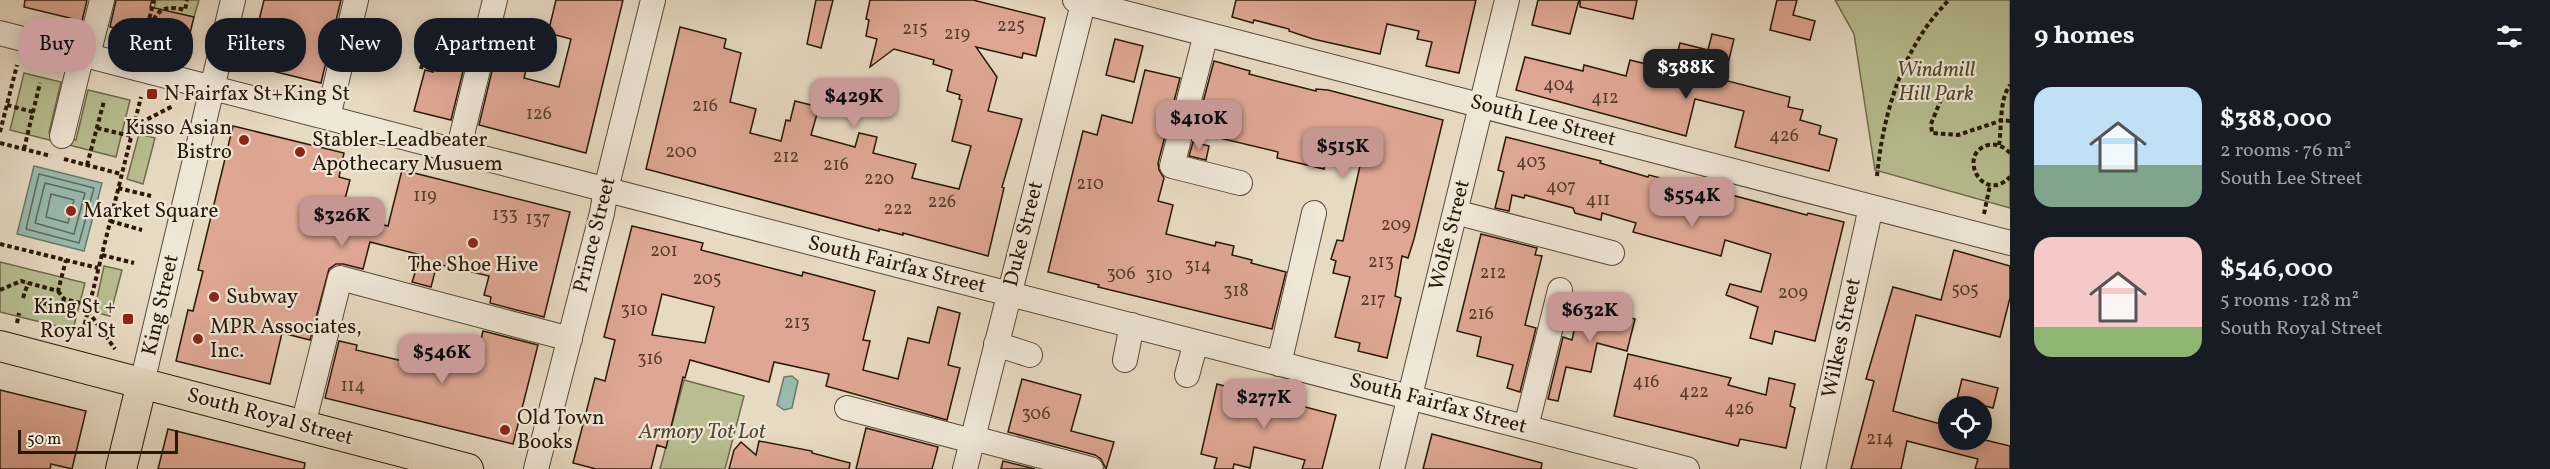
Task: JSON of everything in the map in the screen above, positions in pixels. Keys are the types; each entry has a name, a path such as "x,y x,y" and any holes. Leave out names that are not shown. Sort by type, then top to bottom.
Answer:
{"main road":[{"name":"South Royal Street","path":"8,334 142,383 468,469"},
{"name":"King Street","path":"121,469 142,383"}],"street":[{"path":"96,19 102,0"},
{"name":"King Street","path":"142,383 233,0"},
{"path":"328,117 356,0"},
{"path":"458,151 495,0"},
{"name":"Prince Street","path":"536,469 602,213 653,0"},
{"name":"Wolfe Street","path":"1392,469 1507,0"},
{"name":"South Lee Street","path":"1080,1 2010,243"},
{"name":"Duke Street","path":"965,469 1080,1"},
{"name":"South Fairfax Street","path":"0,33 18,38"},
{"path":"1206,34 1172,166 1240,183"},
{"name":"South Fairfax Street","path":"96,58 1687,469"},
{"path":"62,136 80,72"},
{"name":"Wilkes Street","path":"1813,469 1870,207"},
{"path":"1455,212 1612,253"},
{"path":"1279,363 1314,213"},
{"path":"303,425 340,278 570,339"},
{"path":"1526,427 1560,290"},
{"path":"1125,360 1132,326"},
{"path":"1187,375 1196,342"},
{"path":"996,344 1030,356"},
{"path":"847,408 1091,469"}],"path":[{"path":"154,0 145,40 153,18 162,9 172,6 184,12 187,0"},
{"path":"1877,176 1893,92 1914,49 1935,16 1949,0"},
{"path":"0,132 17,64"},
{"path":"24,149 40,83"},
{"path":"1999,145 2002,100 2010,86"},
{"path":"1944,92 1931,124 1932,133 1958,135 2002,120 2010,121"},
{"path":"81,339 141,97"},
{"path":"87,165 104,101"},
{"path":"7,105 33,112"},
{"path":"134,126 173,106"},
{"path":"97,128 131,136"},
{"path":"2010,153 1999,145 1992,144 1980,149 1973,167 1979,179 1990,185 2004,183 2010,177"},
{"path":"1984,215 1990,185"},
{"path":"118,188 151,196"},
{"path":"110,221 142,230"},
{"path":"0,244 98,268"},
{"path":"102,255 134,263"},
{"path":"58,291 66,260"},
{"path":"0,290 21,281 58,291 64,299 89,305"},
{"path":"23,298 28,283"},
{"path":"43,303 61,307 64,299"},
{"path":"87,310 114,346"},
{"path":"8,334 19,313"}],"green space":[{"path":"156,0 199,0 194,17 170,12 152,16"},
{"name":"Windmill Hill Park","path":"1835,0 2010,0 2010,208 1875,170 1854,34"},
{"path":"24,73 61,82 49,133 76,140 88,90 130,100 116,157 10,130"},
{"path":"139,134 155,138 143,184 127,179"},
{"path":"0,262 85,283 73,330 0,312"},
{"path":"104,266 122,270 110,316 94,312"},
{"name":"Armory Tot Lot","path":"684,380 744,396 725,469 660,469"}],"water":[{"path":"34,166 102,183 84,251 17,234"},
{"path":"792,376 798,381 792,408 784,410 777,405 784,377"}],"building":[{"path":"25,0 87,0 83,18 70,18 24,7"},
{"path":"116,0 152,0 150,7 194,17 193,21 193,18 112,18"},
{"path":"264,0 341,0 337,18 318,18 318,72 324,72 321,83 276,72 306,72 306,18 260,18"},
{"path":"556,0 623,0 586,153 479,125 492,72 526,72 524,78 559,87 571,39 557,35 557,18 552,18"},
{"path":"816,0 833,0 821,48 807,44"},
{"path":"870,0 973,0 1045,18 1036,56 1023,53 1022,58 976,47 997,77 988,111 1022,119 1002,187 1004,188 988,256 903,233 903,235 879,229 879,231 646,169 680,27 726,39 724,48 741,53 730,102 756,109 750,133 781,141 786,120 790,121 795,101 819,107 811,135 855,147 859,133 877,137 873,153 916,164 912,178 959,189 971,146 952,141 962,100 959,99 960,95 947,91 952,70 933,64 934,60 894,49 870,67 877,39 866,36 869,20 866,19"},
{"path":"1236,0 1476,0 1459,73 1426,66 1432,42 1417,39 1419,31 1387,24 1380,54 1313,39 1289,31 1289,29 1254,20 1253,23 1232,17"},
{"path":"1538,0 1579,0 1570,34 1532,25"},
{"path":"1580,0 1637,0 1633,19 1580,7"},
{"path":"1777,0 1797,0 1793,15 1815,21 1810,40 1770,30"},
{"path":"1712,34 1734,39 1724,80 1790,97 1788,107 1803,110 1800,120 1821,126 1819,134 1837,139 1829,171 1735,147 1744,111 1695,99 1686,136 1516,90 1525,57 1583,71 1584,65 1626,76 1630,60 1673,71 1680,43 1708,50"},
{"path":"1115,39 1143,46 1134,82 1106,75"},
{"path":"1214,61 1272,80 1316,91 1316,89 1328,90 1443,120 1414,239 1408,258 1402,256 1395,296 1401,298 1387,358 1358,351 1360,343 1335,337 1350,277 1333,273 1336,261 1331,259 1337,240 1343,241 1360,166 1326,157 1324,169 1277,158 1278,152 1211,136 1218,110 1202,106"},
{"path":"1145,70 1180,78 1158,163 1164,178 1158,201 1173,205 1166,234 1215,246 1216,242 1234,246 1232,255 1252,260 1251,263 1286,272 1272,329 1098,287 1099,285 1048,272 1083,131 1097,135 1102,115 1132,123"},
{"path":"424,72 463,72 451,120 414,111"},
{"path":"233,126 344,153 339,177 350,180 341,214 388,226 402,170 570,212 544,317 490,303 491,297 484,295 489,276 437,264 431,287 412,282 421,255 370,242 363,269 336,264 329,269 310,340 282,333 270,384 176,361 188,310 193,311 203,271 198,270"},
{"path":"1506,137 1601,161 1600,163 1648,177 1649,175 1665,179 1663,186 1703,197 1705,188 1807,215 1808,213 1844,222 1815,341 1775,331 1772,344 1750,338 1758,307 1726,295 1730,284 1761,292 1771,254 1725,240 1721,256 1633,232 1636,223 1602,213 1601,220 1575,213 1573,208 1525,195 1524,198 1512,195 1509,211 1495,208 1504,172 1498,170"},
{"path":"1193,142 1209,146 1206,160 1189,156"},
{"path":"632,226 703,243 701,250 802,276 803,272 875,291 863,340 870,341 863,370 898,379 908,338 929,343 938,307 960,313 948,365 960,368 947,420 826,386 829,374 774,362 769,382 690,360 685,378 683,377 666,448 657,445 651,469 596,469 573,463 595,378 605,381 615,340 604,337","holes":["662,294 714,307 705,343 652,335"]},
{"path":"1481,234 1537,248 1535,255 1542,256 1525,325 1536,328 1520,392 1507,388 1513,365 1477,356 1481,337 1457,331"},
{"path":"1954,250 2010,266 2010,298 2000,337 1916,315 1893,411 1938,423 1938,449 1907,441 1901,469 1851,469 1874,381 1866,379 1893,287 1941,300"},
{"path":"1584,307 1635,319 1627,351 1597,343 1591,372 1566,367 1558,401 1548,399 1563,337 1572,340 1577,317 1582,318"},
{"path":"483,331 538,345 513,444 325,398 339,341 357,345 356,350 407,362 410,350 424,354 427,340 478,353"},
{"path":"1628,354 1731,378 1728,385 1766,395 1769,378 1795,384 1790,406 1795,408 1786,448 1740,439 1738,446 1614,416"},
{"path":"1022,379 1081,395 1071,431 1114,442 1106,469 1101,459 1095,455 1008,432"},
{"path":"1962,379 1998,388 1993,408 1992,396 1958,396"},
{"path":"1217,384 1336,415 1322,469 1302,469 1305,460 1254,447 1250,468 1234,464 1233,469 1214,469 1217,458 1201,454"},
{"path":"0,390 86,411 72,469 51,464 50,469 0,469"},
{"path":"866,428 938,447 932,469 856,469"},
{"path":"168,429 305,463 304,469 158,469"},
{"path":"1432,434 1542,463 1541,469 1423,469"},
{"path":"759,441 812,451 812,453 850,463 849,469 729,469 734,450 741,442 756,455"},
{"path":"1992,442 2010,446 2010,469 1975,469 1978,459 1942,450 1992,450"},
{"path":"1003,461 1035,469 1001,469"}],"place":[{"name":"N Fairfax St+King St","path":"152,94"},
{"name":"Kisso Asian Bistro","path":"244,140"},
{"name":"Stabler-Leadbeater Apothecary Musuem","path":"300,152"},
{"name":"Market Square","path":"71,211"},
{"name":"The Shoe Hive","path":"473,243"},
{"name":"Subway","path":"214,297"},
{"name":"King St + Royal St","path":"128,319"},
{"name":"MPR Associates, Inc.","path":"198,339"},
{"name":"Old Town Books","path":"505,430"}]}
